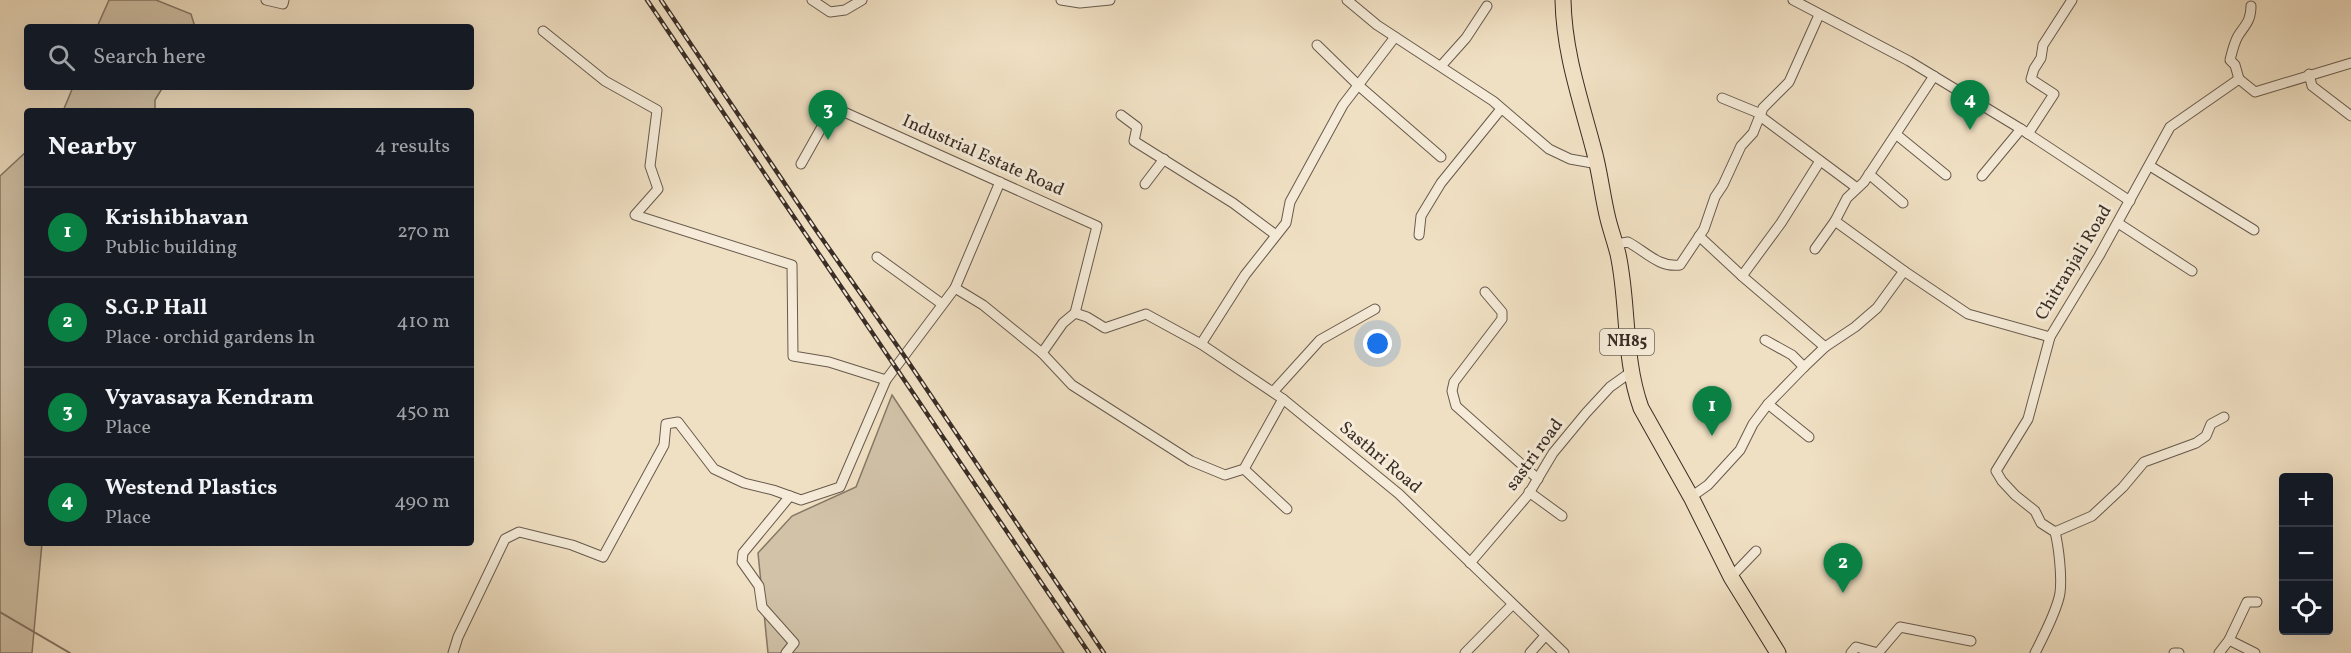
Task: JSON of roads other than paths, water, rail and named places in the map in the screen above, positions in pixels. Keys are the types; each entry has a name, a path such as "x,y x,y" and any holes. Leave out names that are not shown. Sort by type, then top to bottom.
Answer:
{"highway":[{"name":"NH85","path":"1563,0 1564,30 1572,75 1598,164 1608,218 1616,244 1631,372 1641,408 1691,496 1731,577 1778,653"}],"street":[{"path":"266,0 283,4 284,0"},
{"path":"812,0 830,12 845,9 862,0"},
{"path":"1061,0 1080,3 1110,0"},
{"path":"1347,0 1395,37 1441,66 1501,109 1549,149 1570,159 1598,164"},
{"path":"1793,0 1909,61 2024,131 2130,201"},
{"path":"1982,176 2024,131 2054,93 2031,79 2052,28 2072,0"},
{"path":"1441,66 1466,38 1487,6"},
{"path":"2251,6 2247,26 2238,37 2230,60 2235,65 2239,79 2255,92 2351,63"},
{"path":"1616,244 1628,242 1655,261 1673,266 1680,265 1704,229 1715,197 1741,146 1753,133 1763,108 1789,81 1819,15"},
{"path":"543,31 605,81 657,110 650,166 658,189 635,215 792,265 793,356 829,362 886,380"},
{"path":"1201,344 1245,274 1286,223 1290,202 1326,133 1358,85 1395,37"},
{"path":"1317,45 1358,85 1441,157"},
{"path":"2309,74 2312,86 2351,116"},
{"path":"1815,249 1835,221 1847,198 1869,174 1897,135 1934,76"},
{"name":"Chitranjali Road","path":"1835,221 1904,272 1968,315 2050,337 2118,223 2170,127 2239,79"},
{"path":"1722,98 1760,115 1857,188"},
{"name":"Industrial Estate Road","path":"801,164 833,107 1097,226 1075,313"},
{"path":"1419,236 1421,216 1441,183 1501,109"},
{"path":"1121,115 1137,127 1134,141 1233,203 1276,235"},
{"path":"1897,135 1946,175"},
{"path":"1145,184 1164,159"},
{"path":"1742,276 1781,223 1820,161"},
{"path":"2150,166 2254,230"},
{"path":"1869,174 1903,203"},
{"path":"453,653 458,637 505,539 519,532 572,545 603,556 664,445 666,424 678,422 714,469 744,483 773,489 801,500 840,487 886,380 955,288 1000,182"},
{"path":"2118,223 2192,272"},
{"path":"1699,236 1742,276 1825,346"},
{"path":"877,257 942,304"},
{"path":"1691,496 1708,485 1740,450 1753,424 1804,367 1825,346 1856,327 1876,308 1904,272"},
{"path":"955,288 983,306 1042,353 1072,385 1191,461 1225,475 1245,469 1283,399"},
{"path":"1485,292 1502,312 1502,319 1454,382 1452,391 1456,406 1538,479"},
{"path":"1273,392 1320,340 1374,309"},
{"path":"1042,353 1063,323 1075,313"},
{"name":"Sasthri Road","path":"1075,313 1105,328 1146,314 1201,344 1263,384 1399,494 1564,653"},
{"path":"2035,653 2060,594 2058,542 2055,532 2041,523 2035,511 2001,481 1996,471 2028,419 2050,337"},
{"path":"1765,340 1792,355 1804,367"},
{"name":"sastri road","path":"1470,563 1529,492 1553,453 1586,413 1610,387 1631,372"},
{"path":"1768,405 1809,437"},
{"path":"2055,532 2092,516 2123,487 2144,462 2196,443 2205,436 2211,424 2224,417"},
{"path":"1245,469 1287,509"},
{"path":"1529,492 1562,516"},
{"path":"786,653 794,643 762,607 759,586 742,562 742,553 790,496"},
{"path":"1731,577 1756,551"},
{"path":"2219,653 2229,640 2247,602 2257,602"},
{"path":"1465,653 1512,605"},
{"path":"1851,653 1856,646 1878,653 1900,627 1971,640"},
{"path":"1530,653 1545,636"},
{"path":"2229,640 2255,653"},
{"path":"2174,653 2179,653"}],"waterway":[{"path":"0,612 70,653"}],"railway":[{"path":"647,0 1089,653"},
{"path":"661,0 1104,653"}],"place":[{"name":"Westend Plastics","path":"1970,130"},
{"name":"Vyavasaya Kendram","path":"828,140"},
{"name":"Krishibhavan","path":"1712,436"},
{"name":"S.G.P Hall","path":"1843,593"}]}
